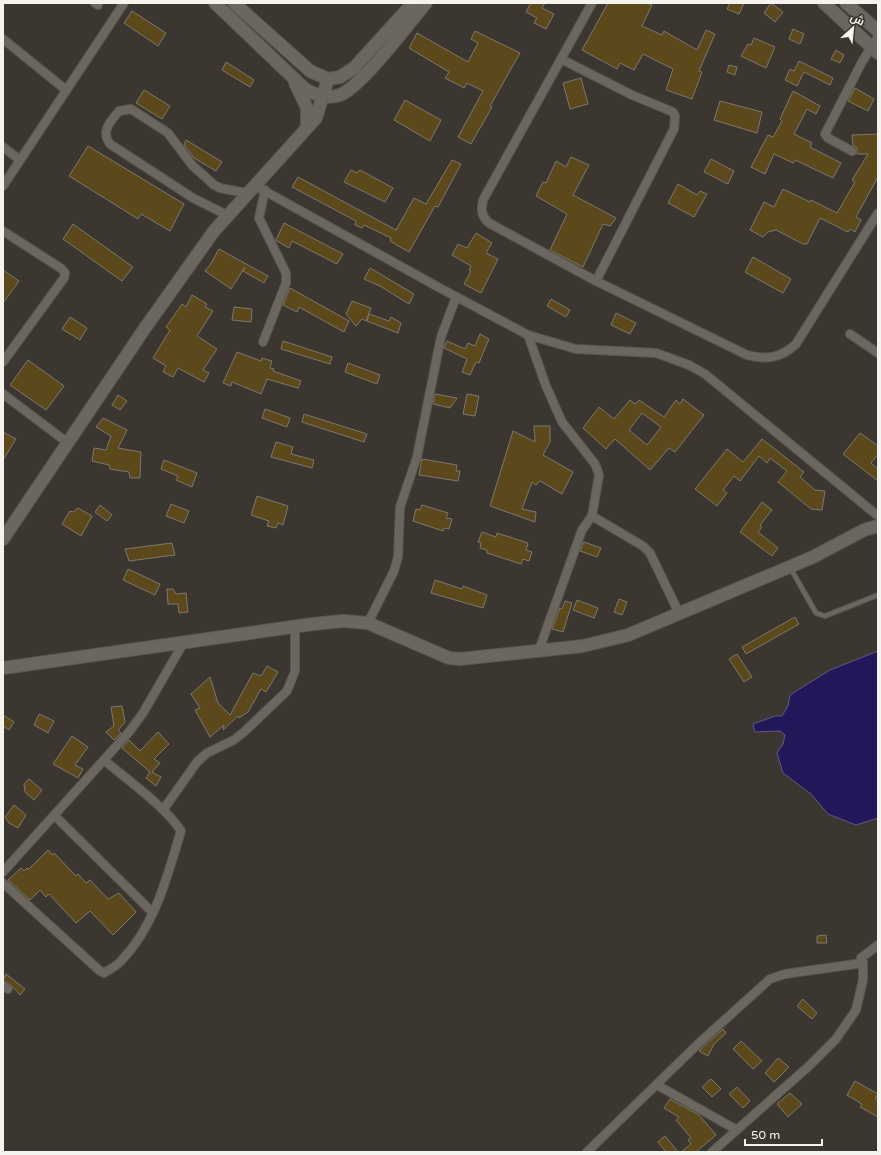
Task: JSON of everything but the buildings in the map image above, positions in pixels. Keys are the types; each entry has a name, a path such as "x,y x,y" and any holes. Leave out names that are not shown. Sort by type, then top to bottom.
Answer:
{"street":[{"path":"3,186 124,3"},
{"path":"215,3 293,80 305,89 323,96 338,95 350,89 382,56 426,3"},
{"path":"234,3 310,71 328,79 340,77 354,68 413,3"},
{"path":"592,3 483,200 481,210 483,218 489,223 596,282 747,354 762,358 776,357 787,352 796,344 878,213"},
{"path":"824,3 876,45 825,134 828,138 852,151"},
{"path":"846,3 878,30"},
{"path":"3,39 66,90"},
{"path":"561,59 632,95 673,112 675,116 674,129 596,282"},
{"path":"3,539 146,328 227,215 255,189 316,118 328,79"},
{"path":"293,80 307,108 308,127"},
{"path":"227,215 193,198 110,144 105,133 107,127 119,110 131,109 168,133 192,165 214,186 220,188 255,189 528,335 576,349 641,350 656,353 689,365 705,374 878,516"},
{"path":"3,147 20,160"},
{"path":"255,189 259,218 286,273 286,283 263,342"},
{"path":"3,231 62,269 65,273 64,278 3,362"},
{"path":"368,623 394,571 398,557 400,508 417,457 441,336 456,297"},
{"path":"850,334 878,354"},
{"path":"528,335 546,386 562,422 595,464 599,475 592,516 582,530 539,650"},
{"path":"3,394 68,443"},
{"path":"592,516 643,546 650,553 679,613"},
{"path":"3,668 295,626 343,621 368,623 449,658 460,659 583,646 628,635 825,552 864,530 878,526"},
{"path":"163,810 197,762 208,753 234,740 246,731 287,691 295,671 295,626"},
{"path":"3,872 104,760 143,713 184,642"},
{"path":"3,883 104,973 121,962 145,930 153,913 168,874 181,832 177,824 163,810 104,760"},
{"path":"54,815 153,913"},
{"path":"712,1152 809,1066 839,1035 856,1010 863,980 863,963 861,958 878,945"},
{"path":"588,1152 698,1044 770,979 785,974 863,963"},
{"path":"657,1085 737,1130"}],"lane":[{"path":"790,567 816,613 825,616 878,595"}],"shaded area":[{"path":"878,651 878,818 856,825 828,814 811,794 783,773 777,753 783,744 785,735 780,731 755,732 753,724 775,716 782,716 788,706 790,695 830,670"}]}
